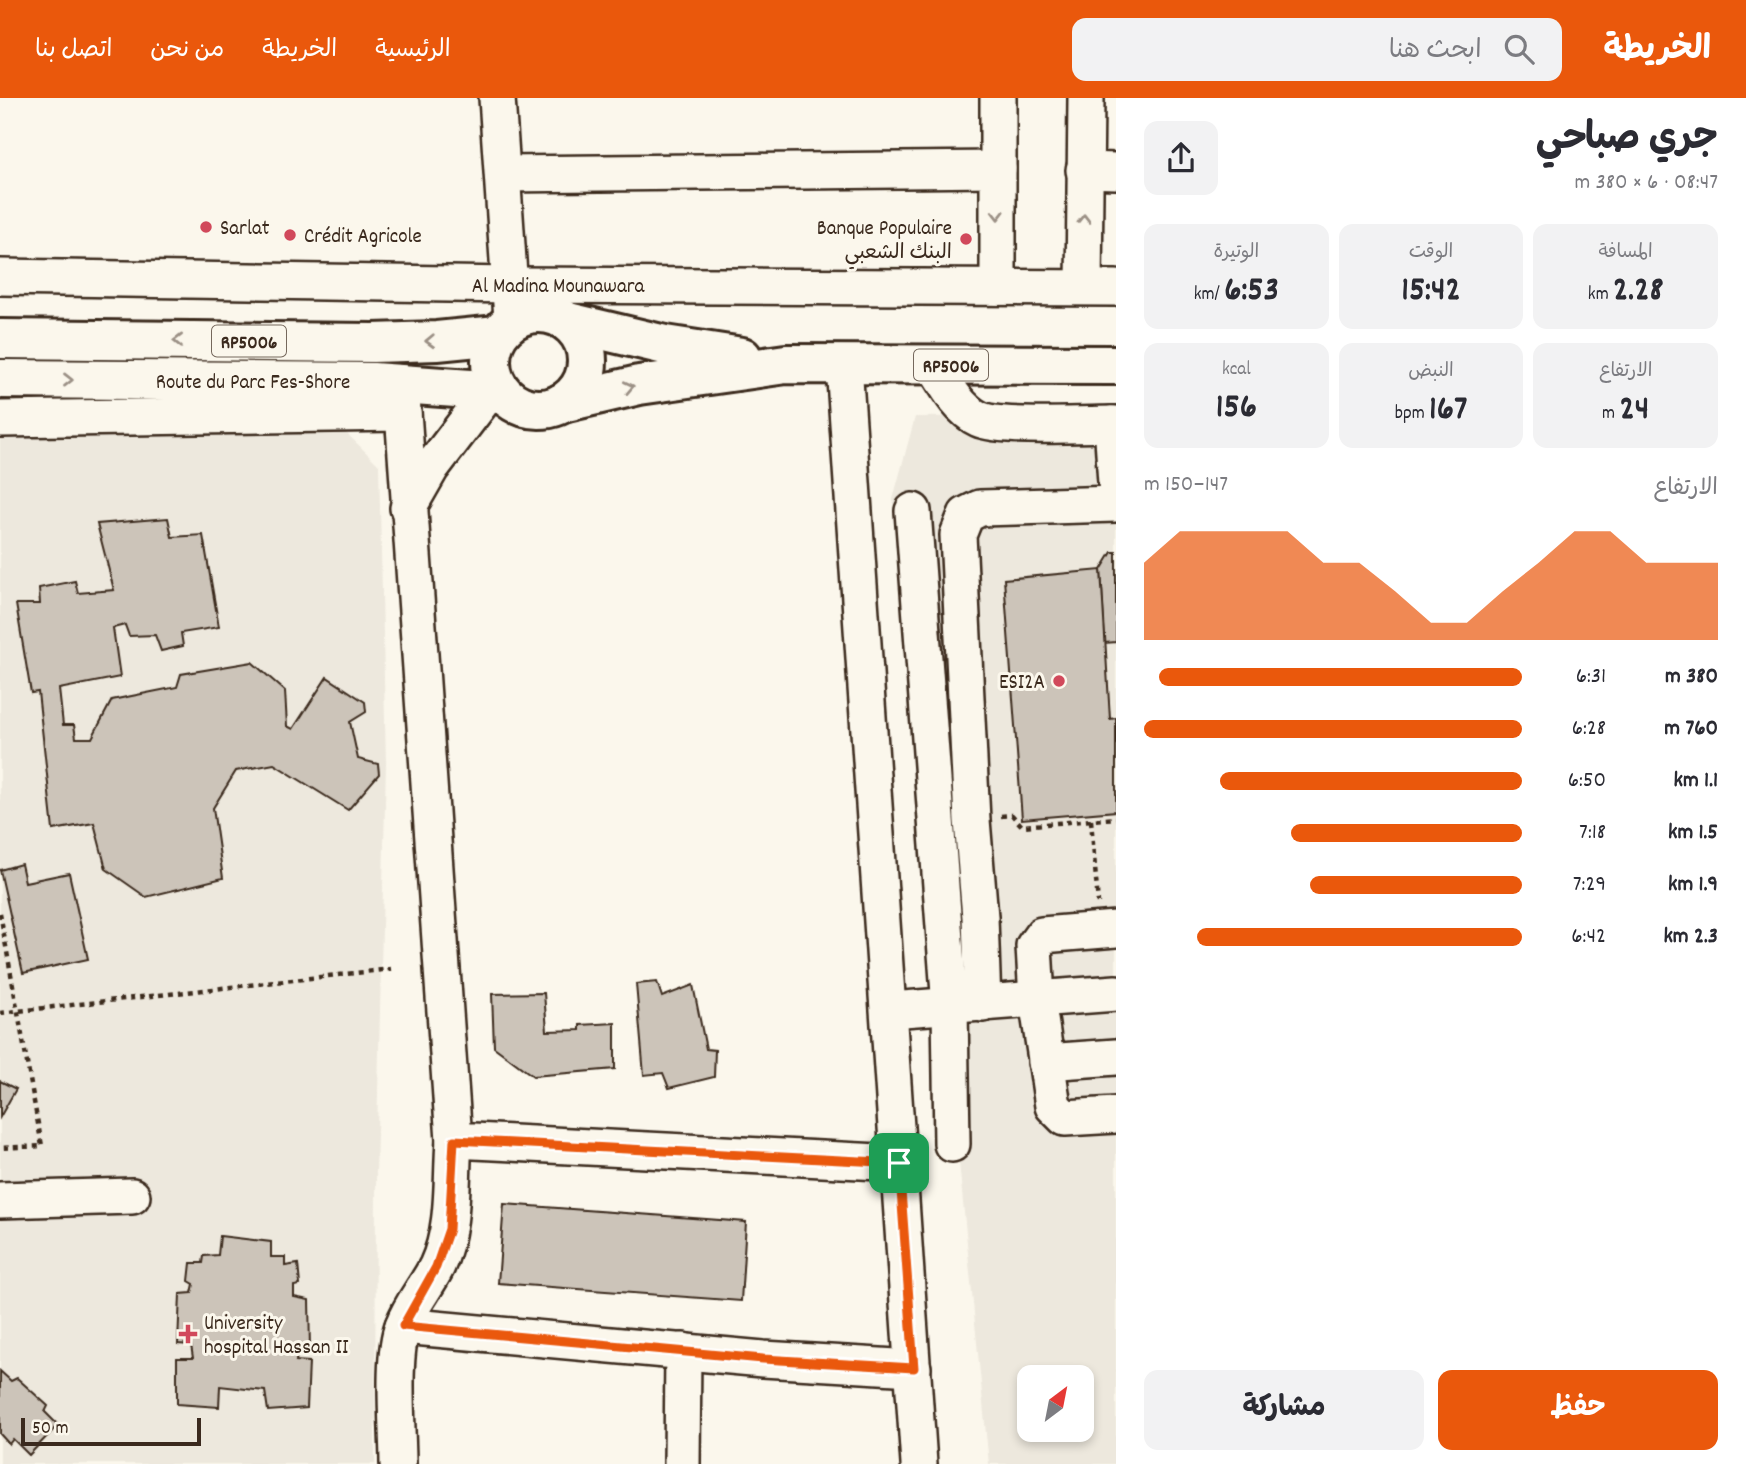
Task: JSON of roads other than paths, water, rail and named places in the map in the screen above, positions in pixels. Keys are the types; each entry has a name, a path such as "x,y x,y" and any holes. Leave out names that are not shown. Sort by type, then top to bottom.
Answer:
{"main road":[{"name":"RP5006","path":"507,313 554,314 568,322 665,345 786,364 1116,365"},
{"name":"Route du Parc Fes-Shore","path":"0,339 437,341 507,313"},
{"path":"497,394 491,355 507,313"},
{"path":"562,403 579,387 587,365 586,349 580,334 568,322"},
{"name":"RP5006","path":"497,394 517,404 548,408 639,385 786,364"},
{"name":"Route du Parc Fes-Shore","path":"0,379 402,398 497,394"}],"street":[{"path":"497,98 503,174 507,313"},
{"path":"998,98 998,287"},
{"path":"1086,98 1100,171 1100,288"},
{"path":"503,174 998,169"},
{"name":"Al Madina Mounawara","path":"0,277 507,313 998,287 1100,288"},
{"path":"844,365 919,1464"},
{"path":"933,365 958,402 979,419 1003,424 1114,424 1116,483"},
{"path":"408,508 431,468 497,394"},
{"path":"0,419 402,398 454,1140 449,1229 436,1267 403,1326 397,1377 398,1464"},
{"path":"952,1144 966,1006 980,917 972,820 958,535 962,521 971,511 979,508 1116,504"},
{"path":"912,511 966,1006"},
{"path":"1108,930 1042,935 1034,946 1037,999 1053,1106 1065,1118 1116,1115"},
{"path":"890,1010 1116,993"},
{"path":"1046,1062 1116,1057"},
{"path":"454,1140 899,1163"},
{"path":"0,1200 132,1196"},
{"path":"403,1326 914,1368"},
{"path":"682,1464 683,1351"}],"place":[{"name":"Sarlat","path":"206,227"},
{"name":"Crédit Agricole","path":"290,235"},
{"name":"Banque Populaire البنك الشعبي","path":"966,239"},
{"name":"ESI2A","path":"1059,681"},
{"name":"University hospital Hassan II","path":"188,1334"}]}
